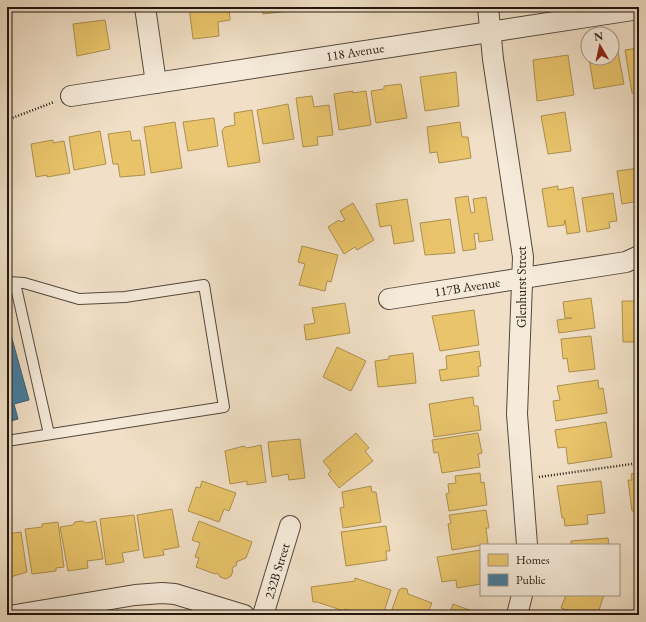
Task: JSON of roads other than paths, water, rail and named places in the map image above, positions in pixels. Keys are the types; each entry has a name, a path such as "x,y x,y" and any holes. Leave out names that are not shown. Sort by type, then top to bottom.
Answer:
{"street":[{"path":"145,7 156,83"},
{"name":"Glenhurst Street","path":"488,7 493,59 524,257 517,414 527,544"},
{"name":"118 Avenue","path":"71,96 639,8"},
{"name":"117B Avenue","path":"389,299 626,262 639,256"},
{"name":"232B Street","path":"263,615 290,526"},
{"path":"15,615 135,595 162,593 181,595 244,615"},
{"path":"517,615 522,596"}],"lane":[{"path":"7,441 224,407 204,285 119,298 79,299 31,285 11,282 49,434"}]}
